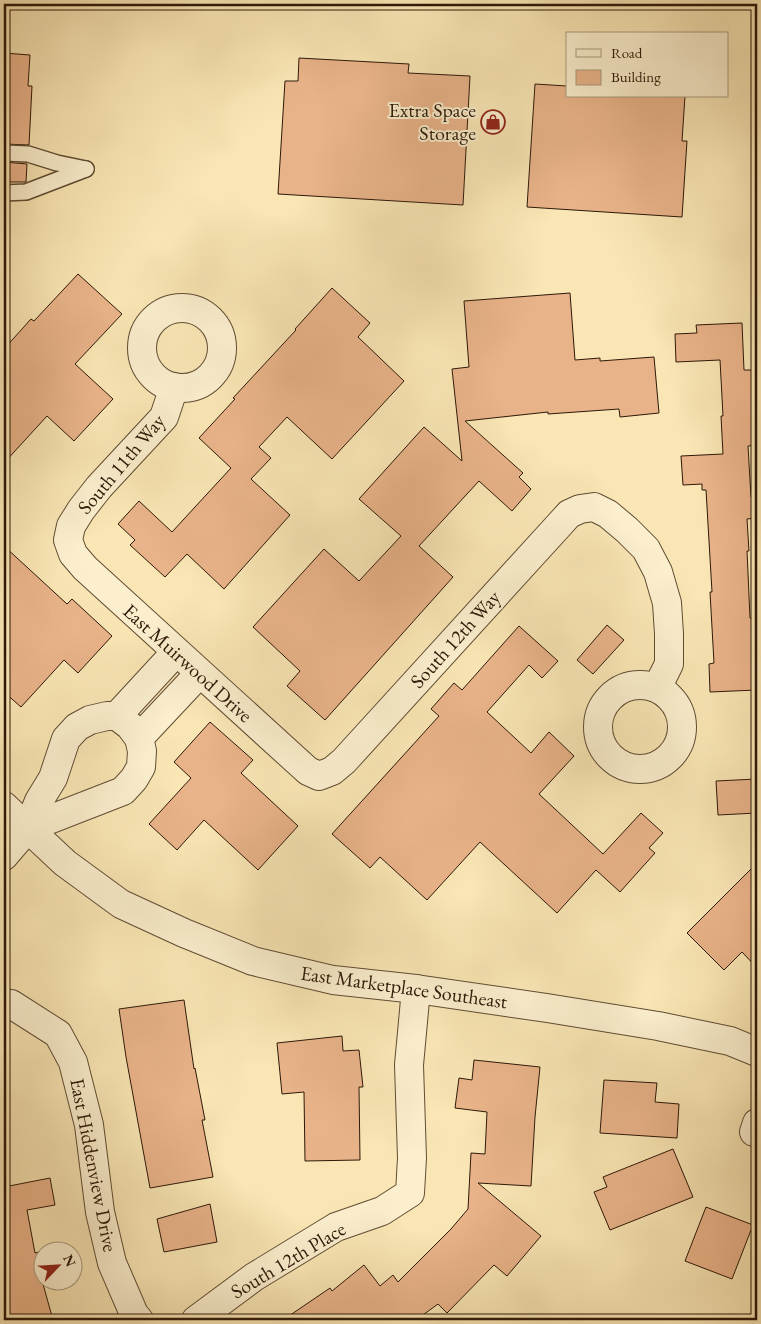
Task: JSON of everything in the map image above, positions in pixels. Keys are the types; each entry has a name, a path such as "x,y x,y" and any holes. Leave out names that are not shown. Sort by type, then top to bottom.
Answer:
{"street":[{"name":"South 11th Way","path":"68,540 71,526 81,510 99,487 164,417 174,387"},
{"name":"South 12th Way","path":"319,776 332,771 344,761 569,514 580,509 594,507 608,514 646,549 658,572 667,603 669,634 668,664 657,688"},
{"name":"East Muirwood Drive","path":"68,540 73,554 85,568 199,674 308,771 319,776"},
{"path":"117,716 176,652"},
{"path":"139,738 199,674"},
{"path":"4,856 28,828 39,801 53,778 66,739 77,727 90,720 107,716 117,716 130,726 139,738 142,751 141,766 134,779 122,791 28,828"},
{"name":"East Marketplace Southeast","path":"4,806 66,863 121,904 184,933 253,961 333,980 416,989 658,1026 730,1041 757,1052"},
{"name":"South 12th Place","path":"196,1320 254,1277 336,1227 382,1211 410,1193 412,1158 409,1065 416,989"},
{"name":"East Hiddenview Drive","path":"11,1004 58,1034 73,1062 89,1125 100,1212 112,1263 134,1314 139,1320"}],"lane":[{"path":"4,153 28,154 86,169 26,192 4,193"}],"building":[{"path":"4,53 30,55 28,86 32,86 29,145 4,144"},
{"path":"299,58 409,64 408,73 470,76 463,205 278,194 285,81 298,81"},
{"path":"535,84 566,86 566,98 685,98 682,141 687,141 682,217 527,207"},
{"path":"4,162 27,164 26,182 4,182"},
{"path":"78,274 122,314 75,364 113,399 74,441 47,416 4,463 4,349 31,319 34,321"},
{"path":"332,288 370,323 358,337 404,381 332,459 287,417 259,447 271,458 251,479 290,515 224,589 187,554 165,577 130,545 135,540 118,524 139,501 172,532 231,468 199,438"},
{"path":"570,293 575,360 600,358 600,361 654,357 659,413 620,417 619,409 548,414 548,412 465,421 523,473 519,477 531,489 512,511 479,481 419,546 453,577 325,720 287,686 300,671 253,627 324,549 359,581 401,536 359,499 424,427 462,461 452,369 469,367 464,301"},
{"path":"742,323 744,370 757,370 757,445 748,446 751,497 757,496 757,518 747,519 749,551 747,551 750,618 757,618 757,690 710,692 709,664 714,663 706,490 702,490 702,484 683,485 681,456 723,454 720,360 676,362 675,334 697,333 696,325"},
{"path":"4,546 67,604 72,599 112,636 78,673 64,660 21,707 4,692"},
{"path":"607,625 624,640 593,674 577,660"},
{"path":"519,626 558,661 542,678 529,665 487,712 531,753 549,732 574,756 539,794 603,854 641,813 663,833 649,848 655,853 620,892 596,870 557,913 480,842 427,900 380,857 370,868 332,834 439,716 431,709 454,683 462,690"},
{"path":"210,722 253,760 241,773 298,826 258,870 204,820 177,850 149,824 191,778 174,762"},
{"path":"757,779 757,813 718,815 716,781"},
{"path":"757,863 757,968 742,952 724,970 687,933"},
{"path":"184,1000 194,1069 205,1120 202,1120 213,1177 150,1188 119,1009"},
{"path":"342,1036 343,1051 359,1050 363,1087 359,1087 360,1160 305,1161 304,1092 282,1094 277,1043"},
{"path":"474,1060 540,1067 531,1186 478,1183 541,1236 507,1276 494,1265 447,1313 438,1304 416,1320 283,1320 330,1288 332,1291 364,1265 380,1286 393,1275 398,1282 451,1229 468,1209 471,1153 485,1154 487,1112 455,1108 459,1078 472,1080"},
{"path":"604,1080 657,1083 655,1102 679,1104 677,1138 600,1133"},
{"path":"673,1149 693,1197 610,1230 594,1192 607,1187 603,1177"},
{"path":"50,1178 55,1205 27,1210 33,1242 32,1292 45,1292 53,1320 4,1320 4,1187"},
{"path":"210,1204 217,1242 164,1252 157,1219"},
{"path":"706,1207 753,1225 732,1279 685,1261"}],"place":[{"name":"Extra Space Storage","path":"493,122"}]}
